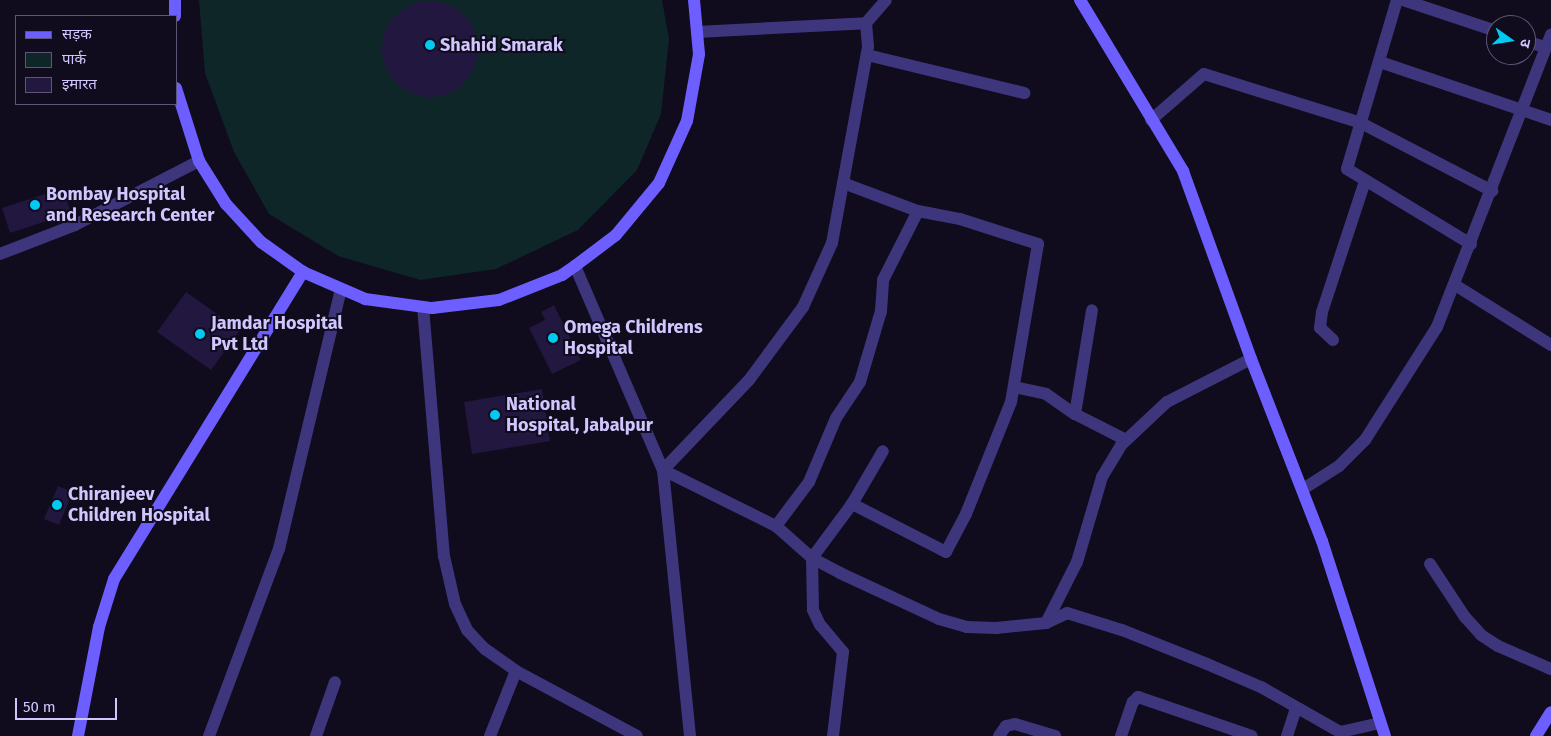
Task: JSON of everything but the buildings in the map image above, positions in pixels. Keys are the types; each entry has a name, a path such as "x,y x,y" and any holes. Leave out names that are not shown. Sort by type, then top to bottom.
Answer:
{"street":[{"path":"175,0 175,15"},
{"path":"178,94 199,160 226,204 261,242 303,272 365,299 423,307 499,300 562,275 616,235 659,183 687,121 699,54 694,0"},
{"path":"663,470 749,380 804,307 832,243 867,55 866,22 886,0"},
{"path":"1080,0 1183,171 1251,359 1302,489 1384,736"},
{"path":"1397,0 1347,169 1471,244"},
{"path":"1403,0 1486,28"},
{"path":"697,32 866,22"},
{"path":"1302,489 1339,466 1365,440 1436,327 1455,285 1551,34"},
{"path":"1536,44 1546,48"},
{"path":"867,55 1024,93"},
{"path":"1380,62 1551,120"},
{"path":"1151,120 1204,74 1361,123 1492,190"},
{"path":"0,254 75,225 199,160"},
{"path":"1333,340 1323,334 1320,328 1322,312 1365,181"},
{"path":"843,183 918,211 960,219 1038,244 1014,388 996,440 946,552 852,504"},
{"path":"776,526 809,482 836,418 860,382 881,311 883,280 918,211"},
{"path":"574,266 663,470 690,736"},
{"path":"78,736 99,627 114,579 303,272"},
{"path":"1455,285 1551,345"},
{"path":"209,736 279,549 341,289"},
{"path":"423,307 444,556 454,604 467,630 484,649 516,671 637,736"},
{"path":"1075,414 1092,310"},
{"path":"1046,623 1078,562 1102,477 1126,440 1167,402 1251,359"},
{"path":"1014,388 1046,394 1075,414 1126,440"},
{"path":"833,736 843,652 820,625 813,610 812,558 852,504 883,452"},
{"path":"663,470 776,526 812,558 930,615 967,627 1046,623 1067,614 1122,630 1262,688 1340,732 1380,723"},
{"path":"1430,564 1465,617 1481,634 1498,646 1551,669"},
{"path":"490,736 516,671"},
{"path":"316,736 334,682"},
{"path":"1121,736 1133,702 1138,697 1244,735"},
{"path":"1287,736 1296,708"},
{"path":"1536,736 1551,712"},
{"path":"999,736 1006,726 1015,724 1054,736"}],"green space":[{"path":"199,0 662,0 669,39 661,114 637,170 578,230 496,269 420,280 338,256 269,214 234,152 205,73"}],"place":[{"name":"Shahid Smarak","path":"430,45"},
{"name":"Bombay Hospital and Research Center","path":"35,205"},
{"name":"Jamdar Hospital Pvt Ltd","path":"200,334"},
{"name":"Omega Childrens Hospital","path":"553,338"},
{"name":"National Hospital, Jabalpur","path":"495,415"},
{"name":"Chiranjeev Children Hospital","path":"57,505"}]}
